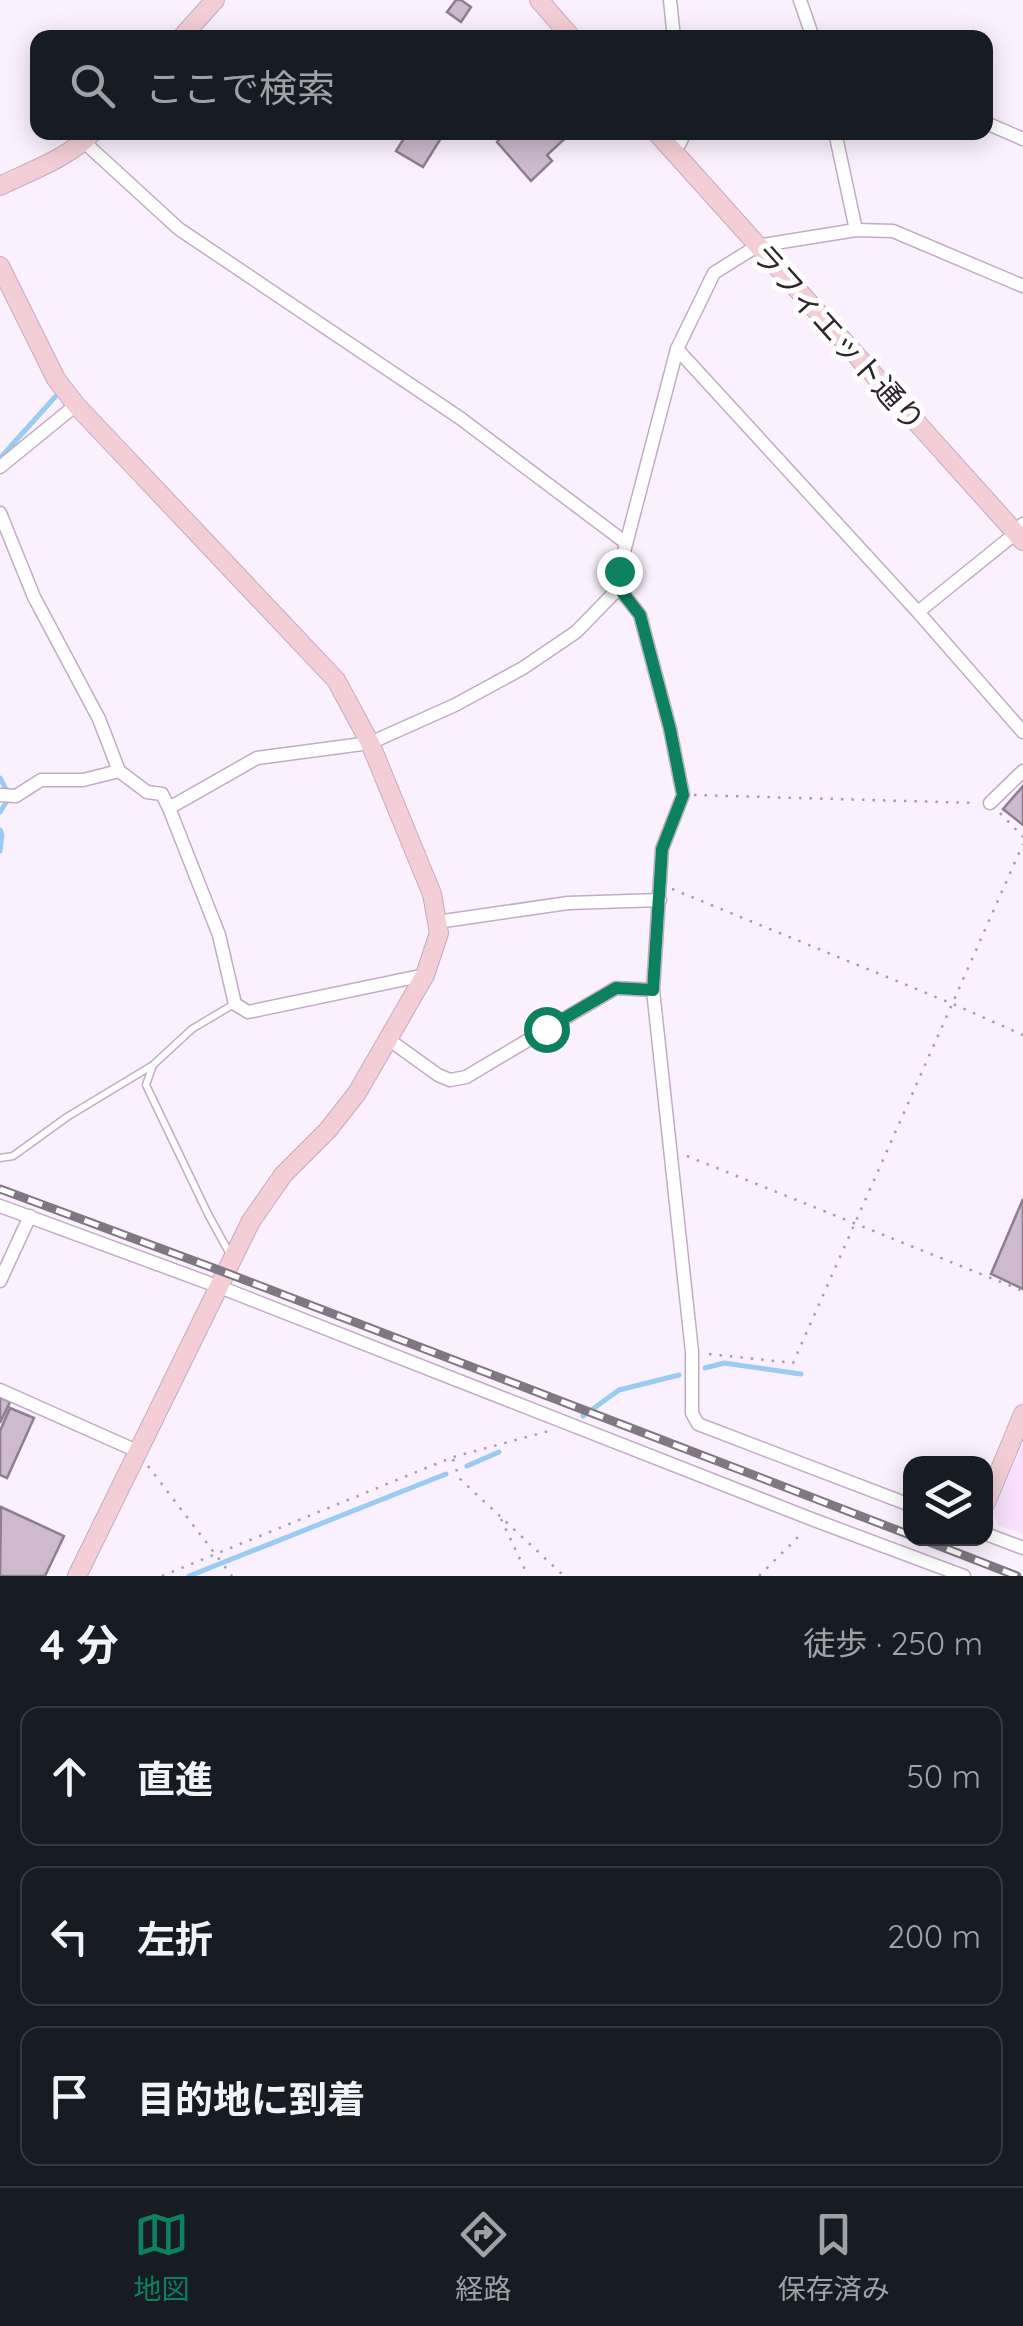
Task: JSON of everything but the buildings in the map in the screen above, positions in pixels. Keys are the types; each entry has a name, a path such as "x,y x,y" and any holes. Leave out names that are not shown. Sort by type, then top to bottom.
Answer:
{"street":[{"path":"188,30 215,0"},
{"path":"538,0 565,30"},
{"path":"670,0 673,30"},
{"path":"800,0 810,30"},
{"path":"993,126 1023,139"},
{"path":"0,186 83,140"},
{"path":"91,140 178,229 460,418 626,543"},
{"name":"ラフィエット通り","path":"663,140 1021,533"},
{"path":"672,150 681,140"},
{"path":"837,140 856,230"},
{"path":"903,1502 698,1424 692,1413 692,1352 653,990 662,849 683,795 640,615 619,588 619,571 678,349 714,273 757,246 856,230 892,231 1023,286"},
{"path":"0,266 56,378 76,405 336,680 370,744 432,894 439,933 425,975 357,1093 328,1130 283,1175 251,1221 77,1576"},
{"path":"678,349 1023,732"},
{"path":"0,467 76,405"},
{"path":"0,512 34,598 98,719 119,771 148,792 162,794 169,808 219,935 234,1004 248,1012 425,975"},
{"path":"918,612 1021,533"},
{"path":"169,808 257,758 370,744 455,705 523,668 576,632 619,588"},
{"path":"0,796 16,796 41,780 83,780 119,771"},
{"path":"990,803 1023,771"},
{"path":"437,922 568,904 660,900"},
{"path":"388,1038 450,1080 466,1077 616,988 653,990"},
{"path":"0,1206 217,1286 964,1576"},
{"path":"0,1281 30,1216"},
{"path":"0,1390 137,1451"},
{"path":"993,1486 1023,1414"},
{"path":"993,1537 1023,1548"}],"lane":[{"path":"0,1158 13,1156 67,1117 153,1065 192,1029 234,1004"},
{"path":"153,1065 146,1085 232,1258"}],"path":[{"path":"683,795 990,803 1023,838"},
{"path":"692,1352 793,1363 1023,844"},
{"path":"662,884 1023,1035"},
{"path":"671,1150 1023,1291"},
{"path":"162,1576 453,1457 572,1424"},
{"path":"137,1451 232,1576"},
{"path":"453,1457 459,1478 564,1576"},
{"path":"498,1514 528,1576"},
{"path":"759,1576 814,1520"},
{"path":"949,1570 958,1546"}],"shaded area":[{"path":"1023,1444 1023,1534 998,1525 993,1513"}],"waterway":[{"path":"2,456 55,397"},
{"path":"0,778 7,791"},
{"path":"0,812 9,798"},
{"path":"0,830 0,851"},
{"path":"705,1368 724,1363 801,1374"},
{"path":"583,1416 619,1390 679,1375"},
{"path":"467,1466 499,1452"},
{"path":"189,1576 446,1474"}],"railway":[{"path":"0,1189 903,1532"},
{"path":"940,1546 1017,1576"}],"route":[{"path":"546,1029 616,988 653,990 662,849 683,795 640,615 619,588 619,571"}]}
